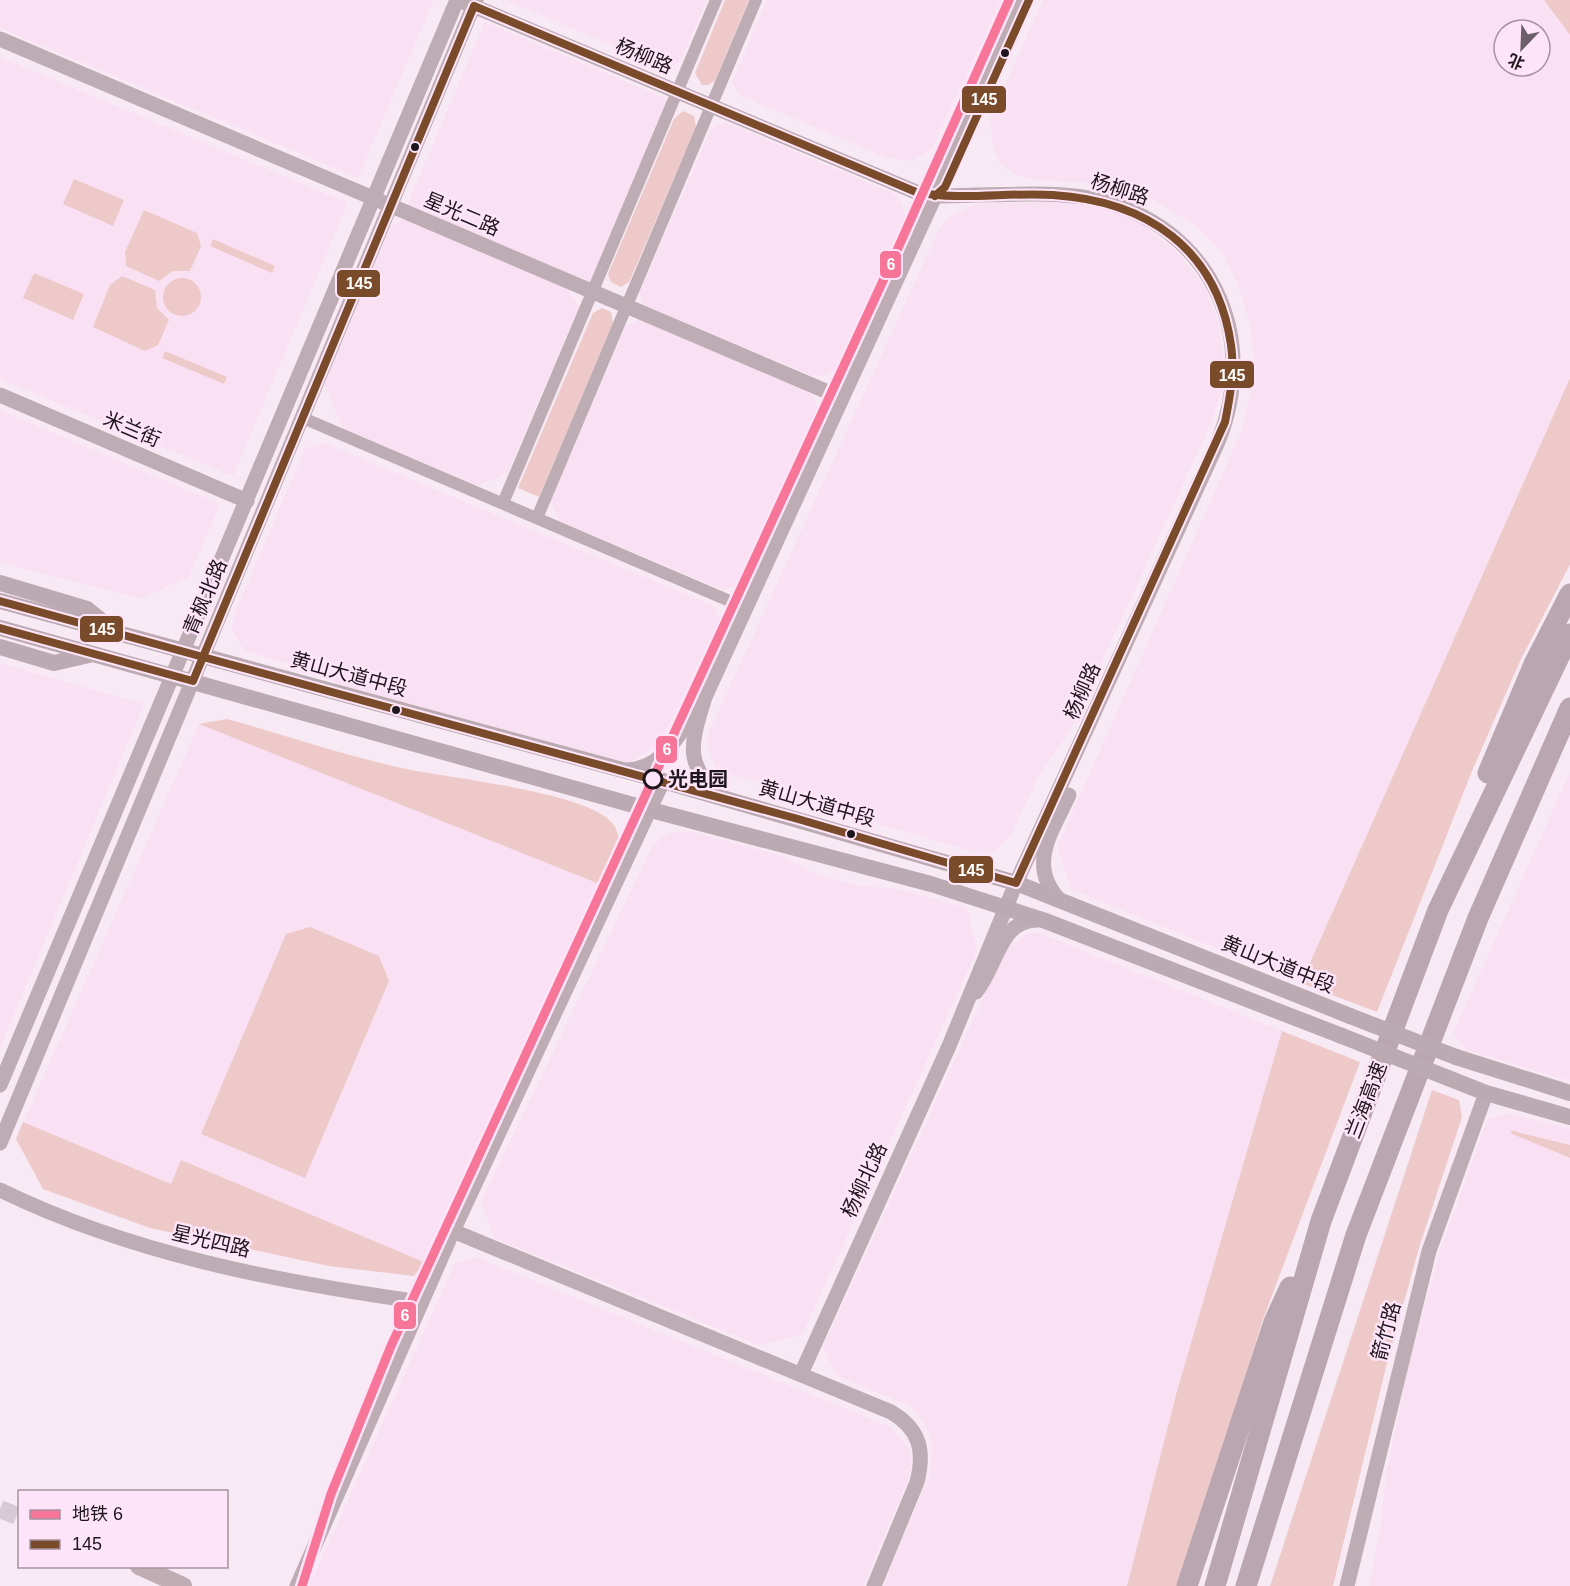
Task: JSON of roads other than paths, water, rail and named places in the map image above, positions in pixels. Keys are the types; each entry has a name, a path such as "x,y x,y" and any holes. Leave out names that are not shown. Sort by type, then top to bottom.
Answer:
{"highway":[{"path":"1438,910 1487,775 1534,664 1570,594"},
{"name":"兰海高速","path":"1215,1586 1321,1221 1438,910 1570,634"},
{"name":"兰海高速","path":"1246,1586 1356,1235 1478,918 1570,708"},
{"path":"1187,1586 1274,1322 1321,1221"}],"main road":[{"path":"0,583 87,609 119,634"},
{"name":"黄山大道中段","path":"0,602 720,797 1016,884 1058,898 1456,1057 1570,1093"},
{"path":"0,628 651,810 931,884 1006,907 1486,1093 1570,1117"},
{"path":"0,647 54,663 93,654"},
{"path":"141,1568 166,1586"},
{"path":"142,1568 183,1586"}],"street":[{"name":"杨柳路","path":"458,0 477,2 713,102 901,187 1070,196 1092,199 1137,213 1174,237 1203,269 1224,308 1233,346 1233,392 1218,442 1016,884 967,1004"},
{"name":"青枫北路","path":"0,1086 458,0"},
{"path":"503,503 594,293 716,0"},
{"path":"537,518 756,0"},
{"path":"938,190 1021,0"},
{"path":"720,797 703,780 692,754 693,737 705,697 938,190 1029,0"},
{"name":"青枫北路","path":"0,1143 477,2"},
{"name":"星光二路","path":"0,39 842,398"},
{"name":"杨柳路","path":"938,190 1072,188 1094,190 1140,204 1160,214 1198,246 1224,284 1239,326 1243,362 1242,383 1233,426 1046,844 1043,872 1048,888 1058,898"},
{"name":"米兰街","path":"0,395 247,501"},
{"path":"303,418 746,608"},
{"path":"621,770 643,768 658,761 705,697"},
{"path":"297,1586 453,1231 663,782"},
{"path":"967,1004 986,979 1011,928 1023,920 1042,920"},
{"name":"杨柳北路","path":"801,1374 967,1004"},
{"name":"箭竹路","path":"1347,1586 1429,1251 1486,1093"},
{"name":"星光四路","path":"0,1190 41,1210 142,1246 326,1289 422,1302"},
{"path":"453,1231 801,1374 905,1420 915,1432 921,1449 922,1465 874,1586"}],"tunnel":[{"path":"0,1509 18,1516"}],"metro line":[{"name":"6","path":"302,1586 331,1494 391,1346 894,257 1009,0"}],"place":[{"name":"光电园","path":"653,779"}]}
